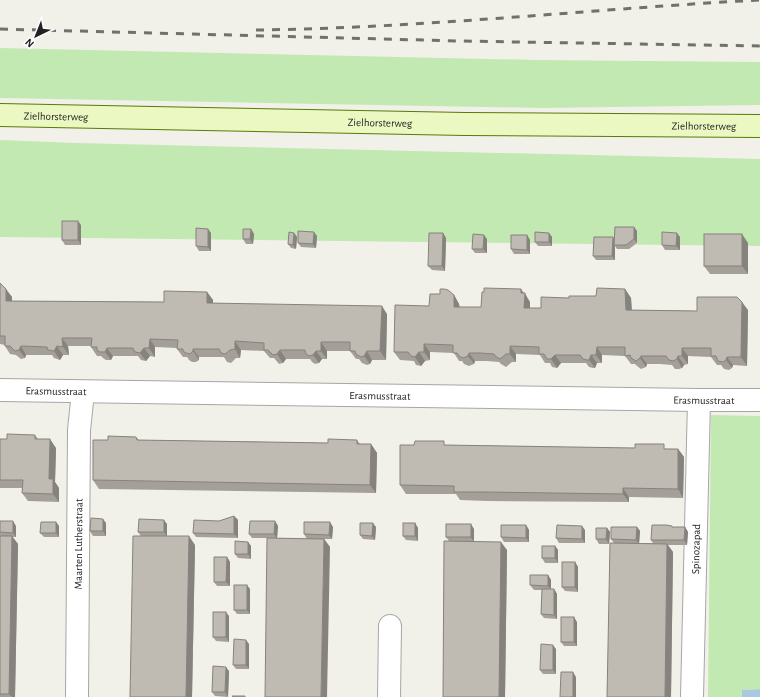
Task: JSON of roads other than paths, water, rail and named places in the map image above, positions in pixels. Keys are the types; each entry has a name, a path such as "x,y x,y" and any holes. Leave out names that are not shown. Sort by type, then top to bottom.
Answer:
{"main road":[{"name":"Zielhorsterweg","path":"0,115 457,124 760,126"}],"street":[{"name":"Erasmusstraat","path":"0,390 760,400"},
{"name":"Maarten Lutherstraat","path":"77,697 79,430 83,392"},
{"name":"Spinozapad","path":"692,697 699,400"},
{"path":"389,697 390,626"}],"water":[{"path":"760,689 760,697 742,697 742,690"}],"railway":[{"path":"256,30 382,26 759,0"},
{"path":"0,29 459,41 760,46"}]}
